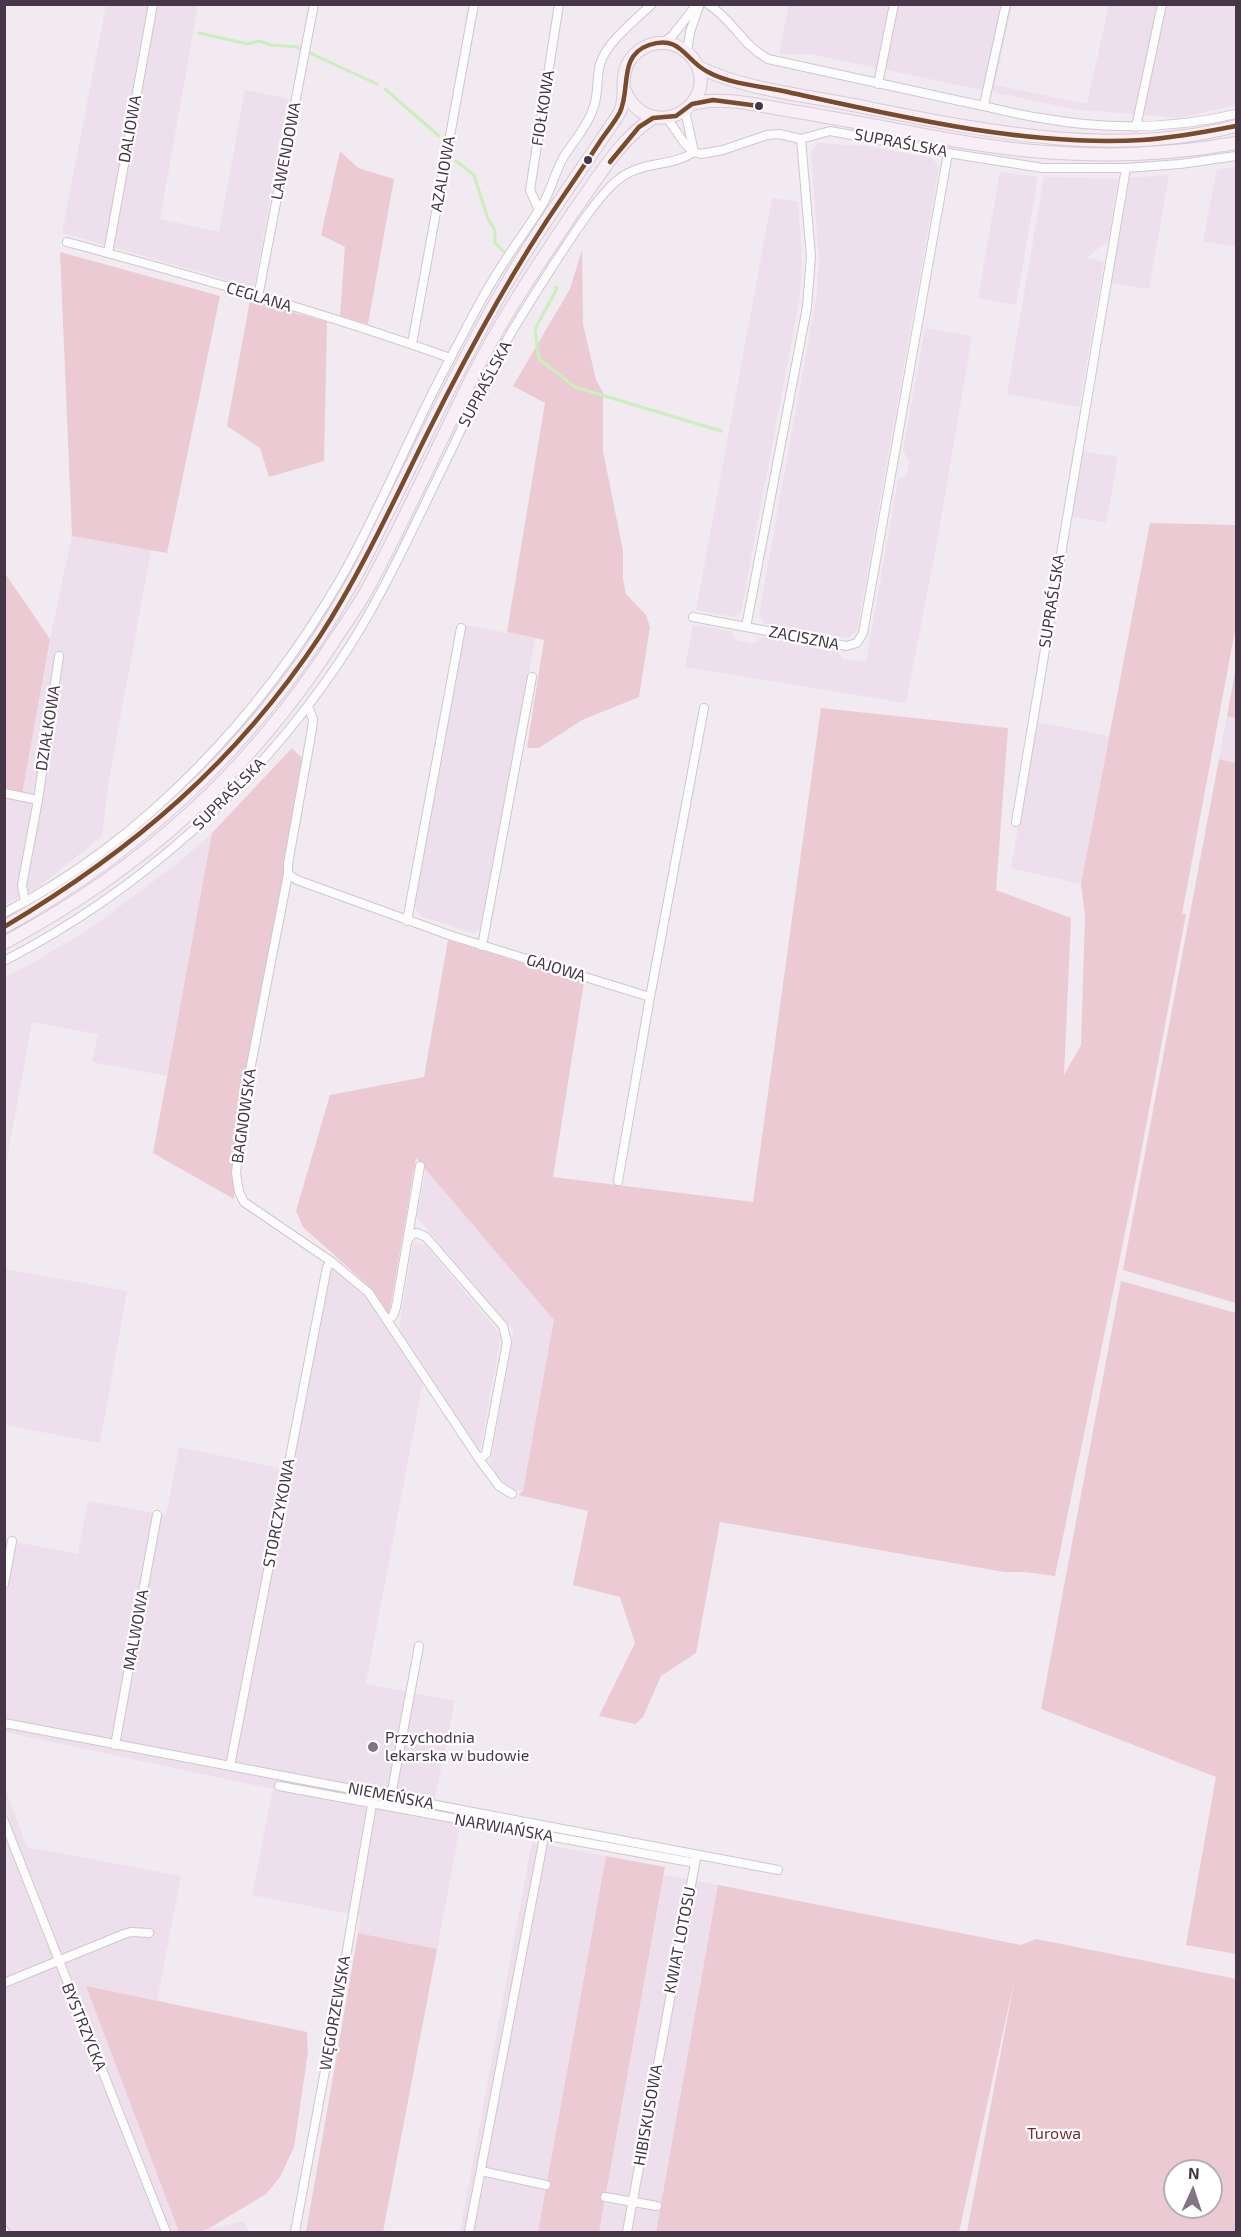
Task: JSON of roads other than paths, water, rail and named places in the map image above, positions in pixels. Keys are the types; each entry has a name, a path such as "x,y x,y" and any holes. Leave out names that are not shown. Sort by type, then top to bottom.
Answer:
{"main road":[{"path":"4,927 72,886 147,832 210,773 256,725 284,687 352,584 465,358 493,307 521,260 620,112 626,91 625,71 635,53 653,44 663,43 680,47 687,52 698,67 716,76 783,92 956,125 1046,138 1120,141 1155,139 1236,126"},
{"path":"689,107 698,93 700,80 698,67"},
{"path":"626,91 636,108 653,117 667,118 689,107 713,100 865,122 962,141 1043,153 1123,155 1166,153 1236,143"},
{"path":"4,944 80,900 156,844 221,785 266,736 311,678 367,589 479,365 521,291 595,182 639,127 653,117"}],"street":[{"name":"DALIOWA","path":"108,253 153,4"},
{"name":"LAWENDOWA","path":"258,297 314,4"},
{"name":"AZALIOWA","path":"412,344 474,4"},
{"name":"FIOŁKOWA","path":"538,210 530,190 560,4"},
{"path":"4,913 25,902 102,850 140,820 201,765 247,715 290,659 342,577 450,358 489,286 538,210 561,163 594,107 598,74 606,51 652,4"},
{"path":"663,43 673,35 698,4"},
{"path":"687,52 698,4"},
{"path":"708,4 724,14 749,46 768,59 1041,118 1136,127 1189,123 1236,114"},
{"path":"878,84 894,4"},
{"path":"984,105 1006,4"},
{"path":"1136,127 1162,4"},
{"path":"689,107 694,152"},
{"path":"667,118 685,144 694,152"},
{"name":"SUPRAŚLSKA","path":"4,961 57,932 128,884 181,841 275,748 339,662 379,597 495,361 573,235 610,187 626,173 642,166 686,157 694,152 701,154 723,150 767,135 779,134 801,139 823,132 842,132 948,153 1043,168 1126,168 1180,164 1236,156"},
{"name":"ZACISZNA","path":"801,139 811,256 809,292 746,627 846,646 856,643 863,633 948,153"},
{"name":"SUPRAŚLSKA","path":"1016,822 1126,168"},
{"name":"CEGLANA","path":"67,242 258,297 412,344 450,358"},
{"path":"693,617 746,627"},
{"path":"407,921 461,628"},
{"name":"DZIAŁKOWA","path":"25,902 22,885 38,800 59,656"},
{"path":"482,946 532,677"},
{"name":"BAGNOWSKA","path":"308,706 313,719 312,729 288,874 246,1091 236,1173 239,1192 244,1202 332,1262 369,1293 479,1459 499,1486 512,1494"},
{"path":"618,1181 704,708"},
{"path":"4,793 38,800"},
{"name":"GAJOWA","path":"288,874 297,880 407,921 650,997"},
{"path":"388,1320 393,1316 396,1307 420,1166"},
{"path":"408,1240 412,1234 417,1233 426,1238 503,1326 506,1333 507,1342 486,1454 479,1459"},
{"name":"STORCZYKOWA","path":"230,1766 327,1267 332,1262"},
{"name":"MALWOWA","path":"115,1745 158,1515"},
{"path":"4,1584 12,1541"},
{"path":"391,1796 420,1646"},
{"name":"NIEMEŃSKA","path":"4,1724 374,1792 545,1830 695,1859 778,1870"},
{"name":"NARWIAŃSKA","path":"279,1786 545,1830"},
{"name":"WĘGORZEWSKA","path":"295,2232 374,1792"},
{"name":"BYSTRZYCKA","path":"4,1821 166,2232"},
{"path":"469,2232 545,1830"},
{"name":"KWIAT LOTOSU","path":"664,2027 695,1859"},
{"path":"4,1983 124,1934 149,1933"},
{"name":"HIBISKUSOWA","path":"627,2232 664,2027"},
{"path":"481,2171 546,2185"},
{"path":"605,2197 657,2206"}],"waterway":[{"path":"199,33 248,44 259,41 271,45 297,47 377,84"},
{"path":"385,89 439,136"},
{"path":"456,161 474,175 488,219 495,230 495,243 503,251"},
{"path":"555,287 557,288 535,329 539,359 575,387 721,431"}],"place":[{"name":"Przychodnia lekarska w budowie","path":"373,1747"}],"park label":[{"name":"Turowa","path":"1054,2134"}]}
